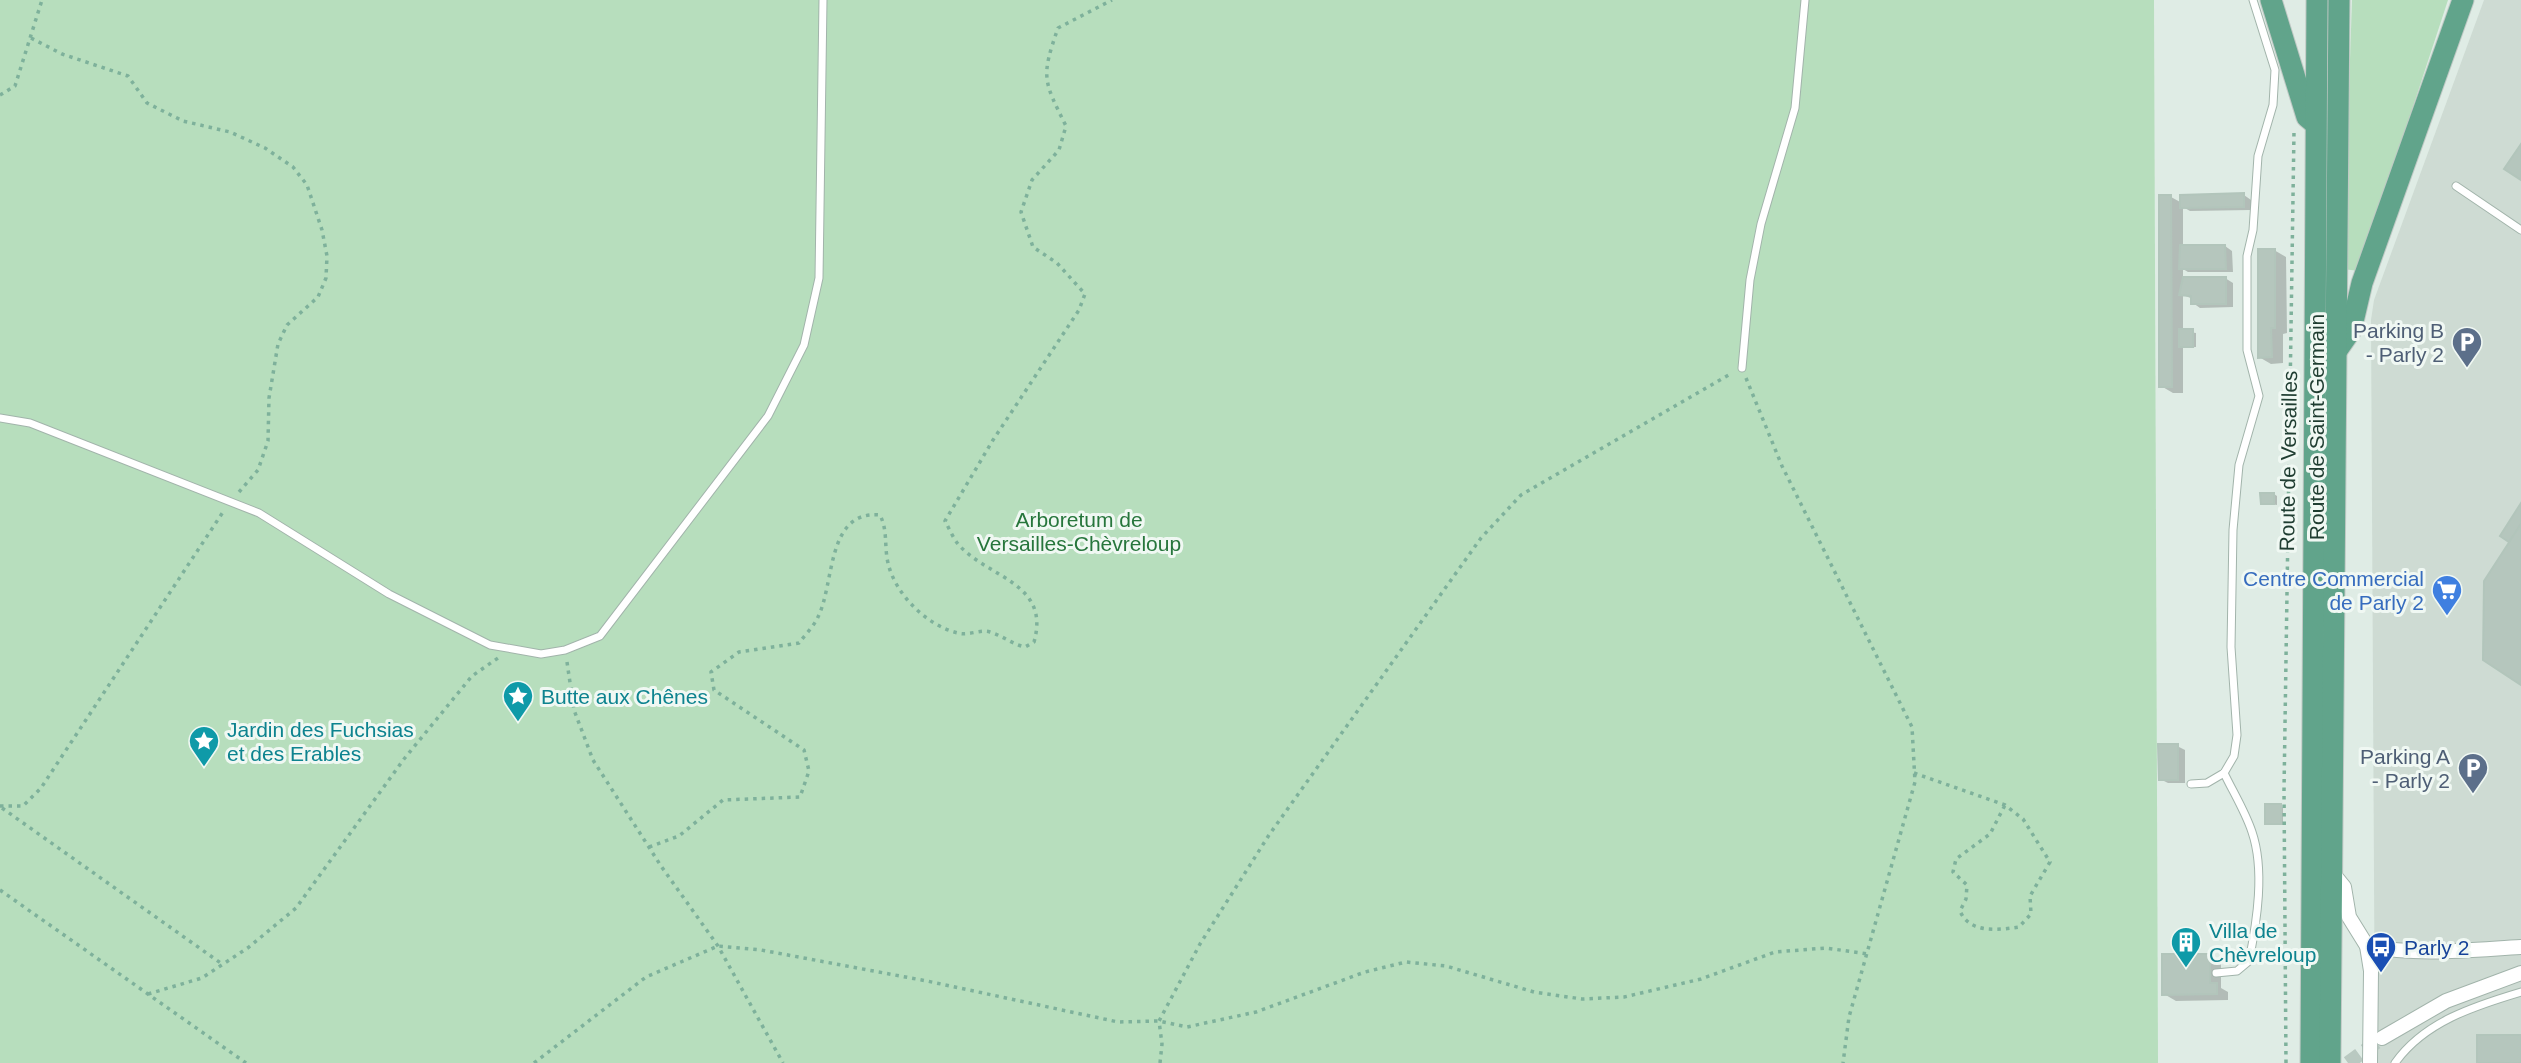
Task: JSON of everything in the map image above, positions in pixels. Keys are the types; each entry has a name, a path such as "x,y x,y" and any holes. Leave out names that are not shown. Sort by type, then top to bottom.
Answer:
{"main road":[{"name":"Route de Saint-Germain","path":"2311,1063 2317,0"},
{"name":"Route de Saint-Germain","path":"2330,1063 2339,0"},
{"path":"2335,353 2351,330 2362,283 2463,0"},
{"path":"2263,2 2307,117 2317,126"}],"street":[{"path":"2332,872 2344,887 2349,917 2367,946 2371,971 2370,1063"},
{"path":"2367,946 2388,950 2438,951 2521,947"},
{"path":"2382,1038 2446,1001 2521,973"}],"lane":[{"path":"0,418 42,428 260,513 389,594 490,645 541,654 565,650 600,636 768,416 804,345 819,278 823,0"},
{"path":"1742,368 1750,280 1761,225 1795,108 1805,0"},
{"path":"2191,784 2207,783 2224,773 2234,757 2237,735 2231,647 2233,530 2239,465 2259,396 2247,349 2247,256 2253,230 2258,156 2273,105 2275,70 2263,2"},
{"path":"2456,186 2521,229"},
{"path":"2216,973 2237,971 2249,961 2257,877 2252,832 2224,773"},
{"path":"2395,1063 2405,1048 2455,1014 2521,992"},
{"path":"2300,1063 2312,1016"}],"path":[{"path":"0,96 15,86 42,0"},
{"path":"649,847 679,836 723,800 800,797 809,771 804,750 714,690 711,672 739,652 799,643 819,617 835,550 846,527 866,514 880,515 886,527 888,563 906,599 934,622 960,634 989,631 1010,643 1025,647 1034,642 1039,624 1025,591 959,545 945,521 993,440 1079,310 1085,294 1057,264 1033,247 1020,212 1032,180 1059,150 1066,126 1049,91 1045,65 1058,28 1112,0"},
{"path":"0,807 23,806 41,788 231,501 258,470 268,441 269,398 278,344 288,325 318,297 326,278 327,256 322,230 307,185 293,167 265,148 230,132 183,121 147,103 128,76 62,54 31,38"},
{"name":"Route de Versailles","path":"2286,1063 2288,389 2294,128"},
{"path":"1160,1063 1163,1044 1159,1021 1200,944 1269,835 1481,538 1521,495 1742,368 1782,466 1913,727 1914,782 1849,1017 1843,1063"},
{"path":"148,994 202,978 296,908 404,758 472,676 511,649"},
{"path":"565,650 574,710 593,760 718,946 783,1063"},
{"path":"1914,773 2006,805 2024,819 2050,862 2030,896 2031,914 2019,927 1994,930 1972,925 1963,917 1960,911 1966,898 1967,885 1953,872 1956,859 1990,834 2006,805"},
{"path":"0,807 222,964"},
{"path":"0,890 246,1063"},
{"path":"534,1063 646,977 718,946 761,950 926,981 1118,1022 1159,1021 1186,1027 1256,1012 1365,972 1406,962 1446,966 1534,992 1582,999 1624,997 1701,979 1775,951 1826,948 1868,954"}],"shaded area":[{"name":"Centre Commercial de Parly 2","path":"2484,0 2521,0 2521,1063 2375,1063 2371,320 2374,300"}],"green space":[{"name":"Arboretum de Versailles-Chèvreloup","path":"0,0 2154,0 2158,1063 0,1063"},
{"path":"2352,0 2448,0 2359,271 2343,269"}],"building":[{"path":"2521,144 2521,180 2504,169"},
{"path":"2244,193 2244,207 2180,208 2180,195"},
{"path":"2159,195 2171,195 2172,387 2159,387"},
{"path":"2180,245 2225,245 2226,269 2179,269"},
{"path":"2258,249 2275,249 2275,328 2271,328 2272,357 2258,358"},
{"path":"2183,277 2226,277 2226,304 2191,304 2191,296 2179,295"},
{"path":"2179,329 2193,329 2193,347 2179,347"},
{"path":"2260,493 2274,493 2274,504 2261,504"},
{"path":"2521,503 2521,524 2509,542 2500,536"},
{"path":"2521,524 2521,685 2483,660 2484,581"},
{"path":"2158,744 2178,744 2178,780 2159,780"},
{"path":"2265,804 2281,804 2281,824 2265,824"},
{"name":"Villa de Chèvreloup","path":"2162,954 2210,954 2210,983 2217,983 2217,994 2162,995"},
{"path":"2477,1035 2521,1035 2521,1063 2477,1063"}],"tunnel":[{"path":"2348,1063 2378,1041"}],"place":[{"name":"Parking B - Parly 2","path":"2467,369"},
{"name":"Centre Commercial de Parly 2","path":"2447,617"},
{"name":"Butte aux Chênes","path":"518,723"},
{"name":"Jardin des Fuchsias et des Erables","path":"204,768"},
{"name":"Parking A - Parly 2","path":"2473,795"},
{"name":"Villa de Chèvreloup","path":"2186,969"},
{"name":"Parly 2","path":"2381,974"}]}
